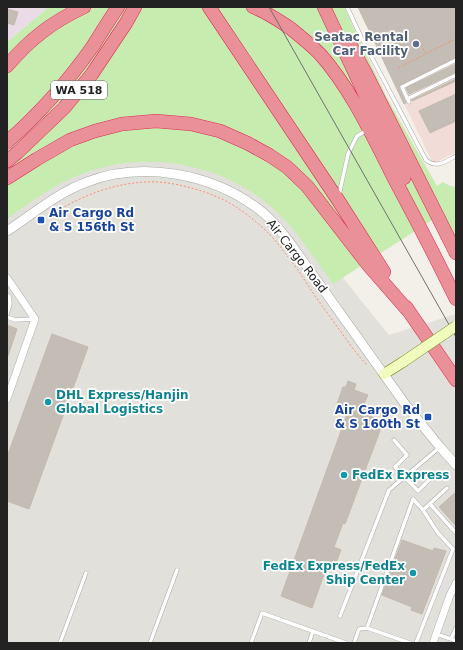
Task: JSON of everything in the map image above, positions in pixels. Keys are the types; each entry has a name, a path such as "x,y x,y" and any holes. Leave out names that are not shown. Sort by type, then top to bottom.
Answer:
{"highway":[{"path":"7,66 20,51 41,32 56,21 84,7"},
{"name":"WA 518","path":"7,142 18,133 59,90 92,47 118,7"},
{"name":"WA 518","path":"7,161 64,108 92,74 135,7"},
{"path":"209,7 338,200 410,313 456,380"},
{"path":"324,7 435,244 440,267"},
{"path":"331,7 456,253"},
{"path":"256,8 274,17 298,35 319,54 348,92 369,129 456,299"},
{"path":"7,178 70,140 94,131 122,124 156,121 191,124 220,131 269,154 287,167 307,186 370,266 410,313"}],"main road":[{"path":"384,374 456,326"}],"street":[{"name":"Air Cargo Road","path":"7,231 63,193 87,182 130,172 168,173 190,177 214,184 238,195 258,208 274,223 293,247 405,404 456,465"},
{"path":"7,278 35,320 10,383 7,398"},
{"path":"433,643 456,583"}],"lane":[{"path":"347,7 361,37 426,160 431,164 438,165 456,156"},
{"path":"456,60 402,87 408,100 456,75"},
{"path":"338,200 348,154 357,136 369,129"},
{"path":"7,294 9,296 10,304 7,314"},
{"path":"7,317 15,320 35,320"},
{"path":"394,440 407,455 395,467 418,491 435,474"},
{"path":"340,616 389,490 440,447"},
{"path":"423,510 447,488"},
{"path":"367,628 413,499 423,510 438,533 456,553"},
{"path":"430,504 456,533"},
{"path":"416,643 453,549"},
{"path":"150,643 177,570"},
{"path":"60,643 86,573"},
{"path":"251,643 262,613 346,643"},
{"path":"354,643 359,629 367,628 410,643"},
{"path":"451,640 456,628"},
{"path":"309,643 314,631"},
{"path":"436,634 456,641"}],"path":[{"path":"398,68 455,39"},
{"path":"420,41 425,54"},
{"path":"44,219 74,200 106,188 145,182 181,185 224,200 238,208 262,227 285,252 344,337 367,365"}],"shaded area":[{"path":"7,7 49,7 7,42"},
{"name":"Seatac Rental Car Facility","path":"358,7 456,7 456,152 433,164"},
{"path":"141,152 207,158 276,195 389,335 456,314 456,643 7,643 7,213 73,166"}],"green space":[{"path":"49,7 344,7 386,96 437,186 443,182 450,186 456,187 456,239 443,213 333,284 295,232 281,216 260,198 236,183 210,172 183,165 155,162 128,163 100,168 74,177 47,191 7,219 7,42"}],"building":[{"name":"Seatac Rental Car Facility","path":"358,7 456,7 456,57 400,85 399,88 406,103 404,104"},
{"path":"7,9 18,12 14,25 7,23"},
{"path":"456,64 456,72 409,94 406,88"},
{"path":"456,79 456,81 412,101 412,100"},
{"path":"456,94 456,121 430,133 419,111"},
{"path":"7,325 17,329 8,356 7,356"},
{"name":"DHL Express/Hanjin Global Logistics","path":"52,334 88,347 29,509 7,501 7,457"},
{"name":"FedEx Express","path":"348,381 356,384 354,390 368,395 363,406 367,407 365,414 379,420 376,426 381,428 345,524 343,523 334,547 341,550 335,565 328,563 312,608 281,596 349,409 337,404 343,387 346,387"},
{"path":"456,492 456,526 439,507"},
{"name":"FedEx Express/FedEx Ship Center","path":"402,540 433,551 434,548 446,551 422,614 411,610 412,607 382,595"}],"tram line":[{"path":"269,7 456,337"}],"place":[{"name":"Seatac Rental Car Facility","path":"416,44"},
{"name":"Air Cargo Rd & S 156th St","path":"41,220"},
{"name":"DHL Express/Hanjin Global Logistics","path":"48,402"},
{"name":"Air Cargo Rd & S 160th St","path":"428,417"},
{"name":"FedEx Express","path":"344,475"},
{"name":"FedEx Express/FedEx Ship Center","path":"413,573"}]}
